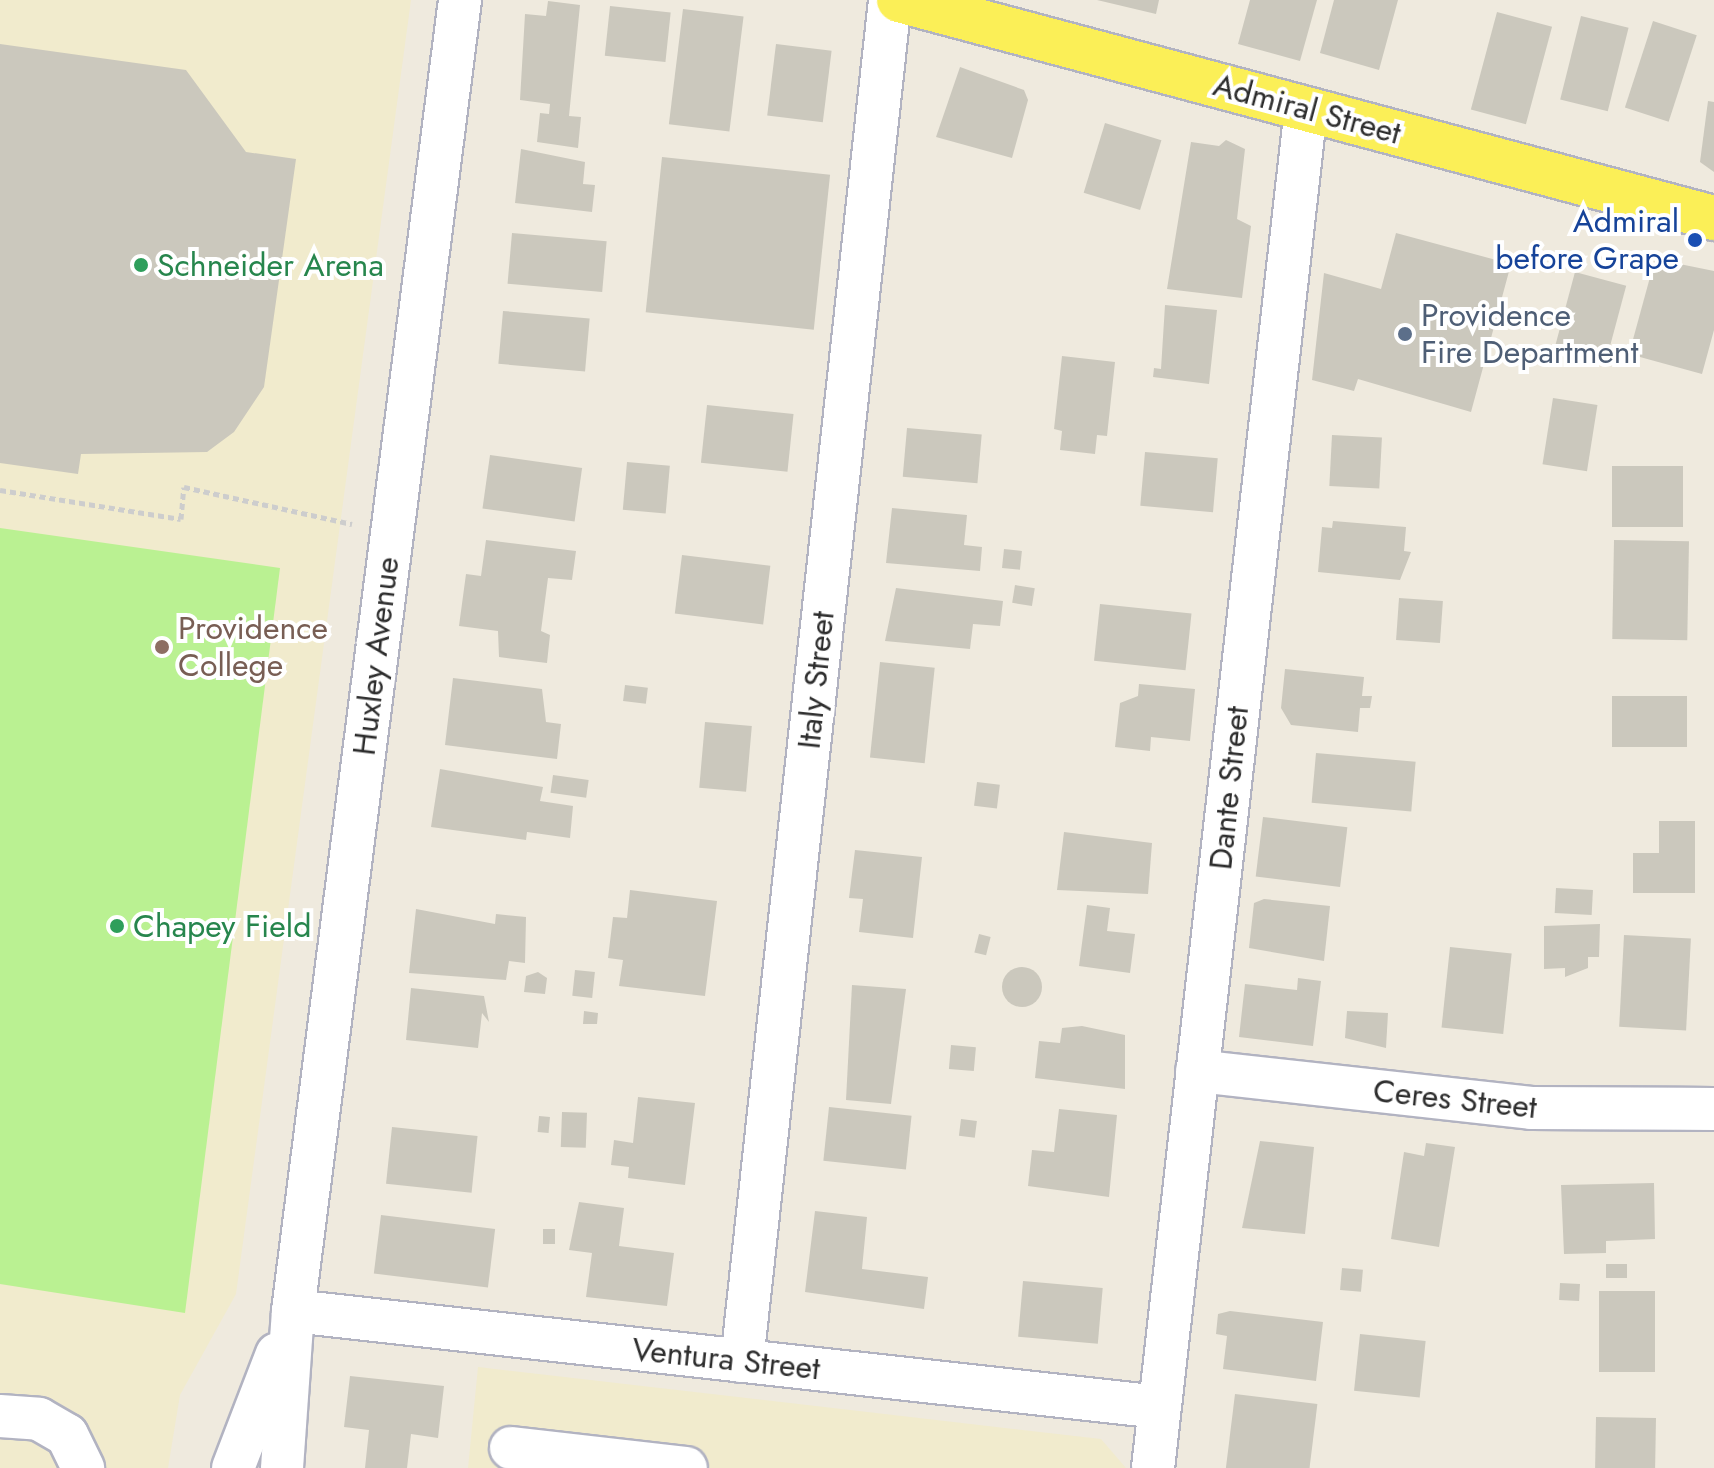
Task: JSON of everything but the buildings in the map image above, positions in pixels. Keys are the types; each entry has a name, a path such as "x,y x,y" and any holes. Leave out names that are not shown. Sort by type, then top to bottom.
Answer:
{"main road":[{"name":"Admiral Street","path":"899,0 1714,218"}],"street":[{"name":"Huxley Avenue","path":"282,1468 293,1311 460,0"},
{"name":"Italy Street","path":"742,1361 890,0"},
{"name":"Dante Street","path":"1153,1468 1306,109"},
{"name":"Ceres Street","path":"1197,1071 1531,1108 1714,1109"},
{"name":"Huxley Avenue","path":"233,1468 293,1311"},
{"name":"Ventura Street","path":"293,1311 1160,1407"},
{"path":"0,1416 39,1419 67,1435 83,1468"},
{"path":"511,1448 600,1463 686,1468"}],"path":[{"path":"0,490 181,519 184,487 392,533"}],"shaded area":[{"name":"Providence College","path":"0,0 411,0 236,1294 180,1395 168,1468 0,1468"},
{"path":"478,1367 1101,1439 1126,1468 468,1468"}],"green space":[{"name":"Chapey Field","path":"0,528 280,568 185,1313 0,1284"}],"place":[{"name":"Admiral before Grape","path":"1695,240"},
{"name":"Schneider Arena","path":"141,265"},
{"name":"Providence Fire Department","path":"1405,334"},
{"name":"Providence College","path":"162,647"},
{"name":"Chapey Field","path":"117,926"}]}
